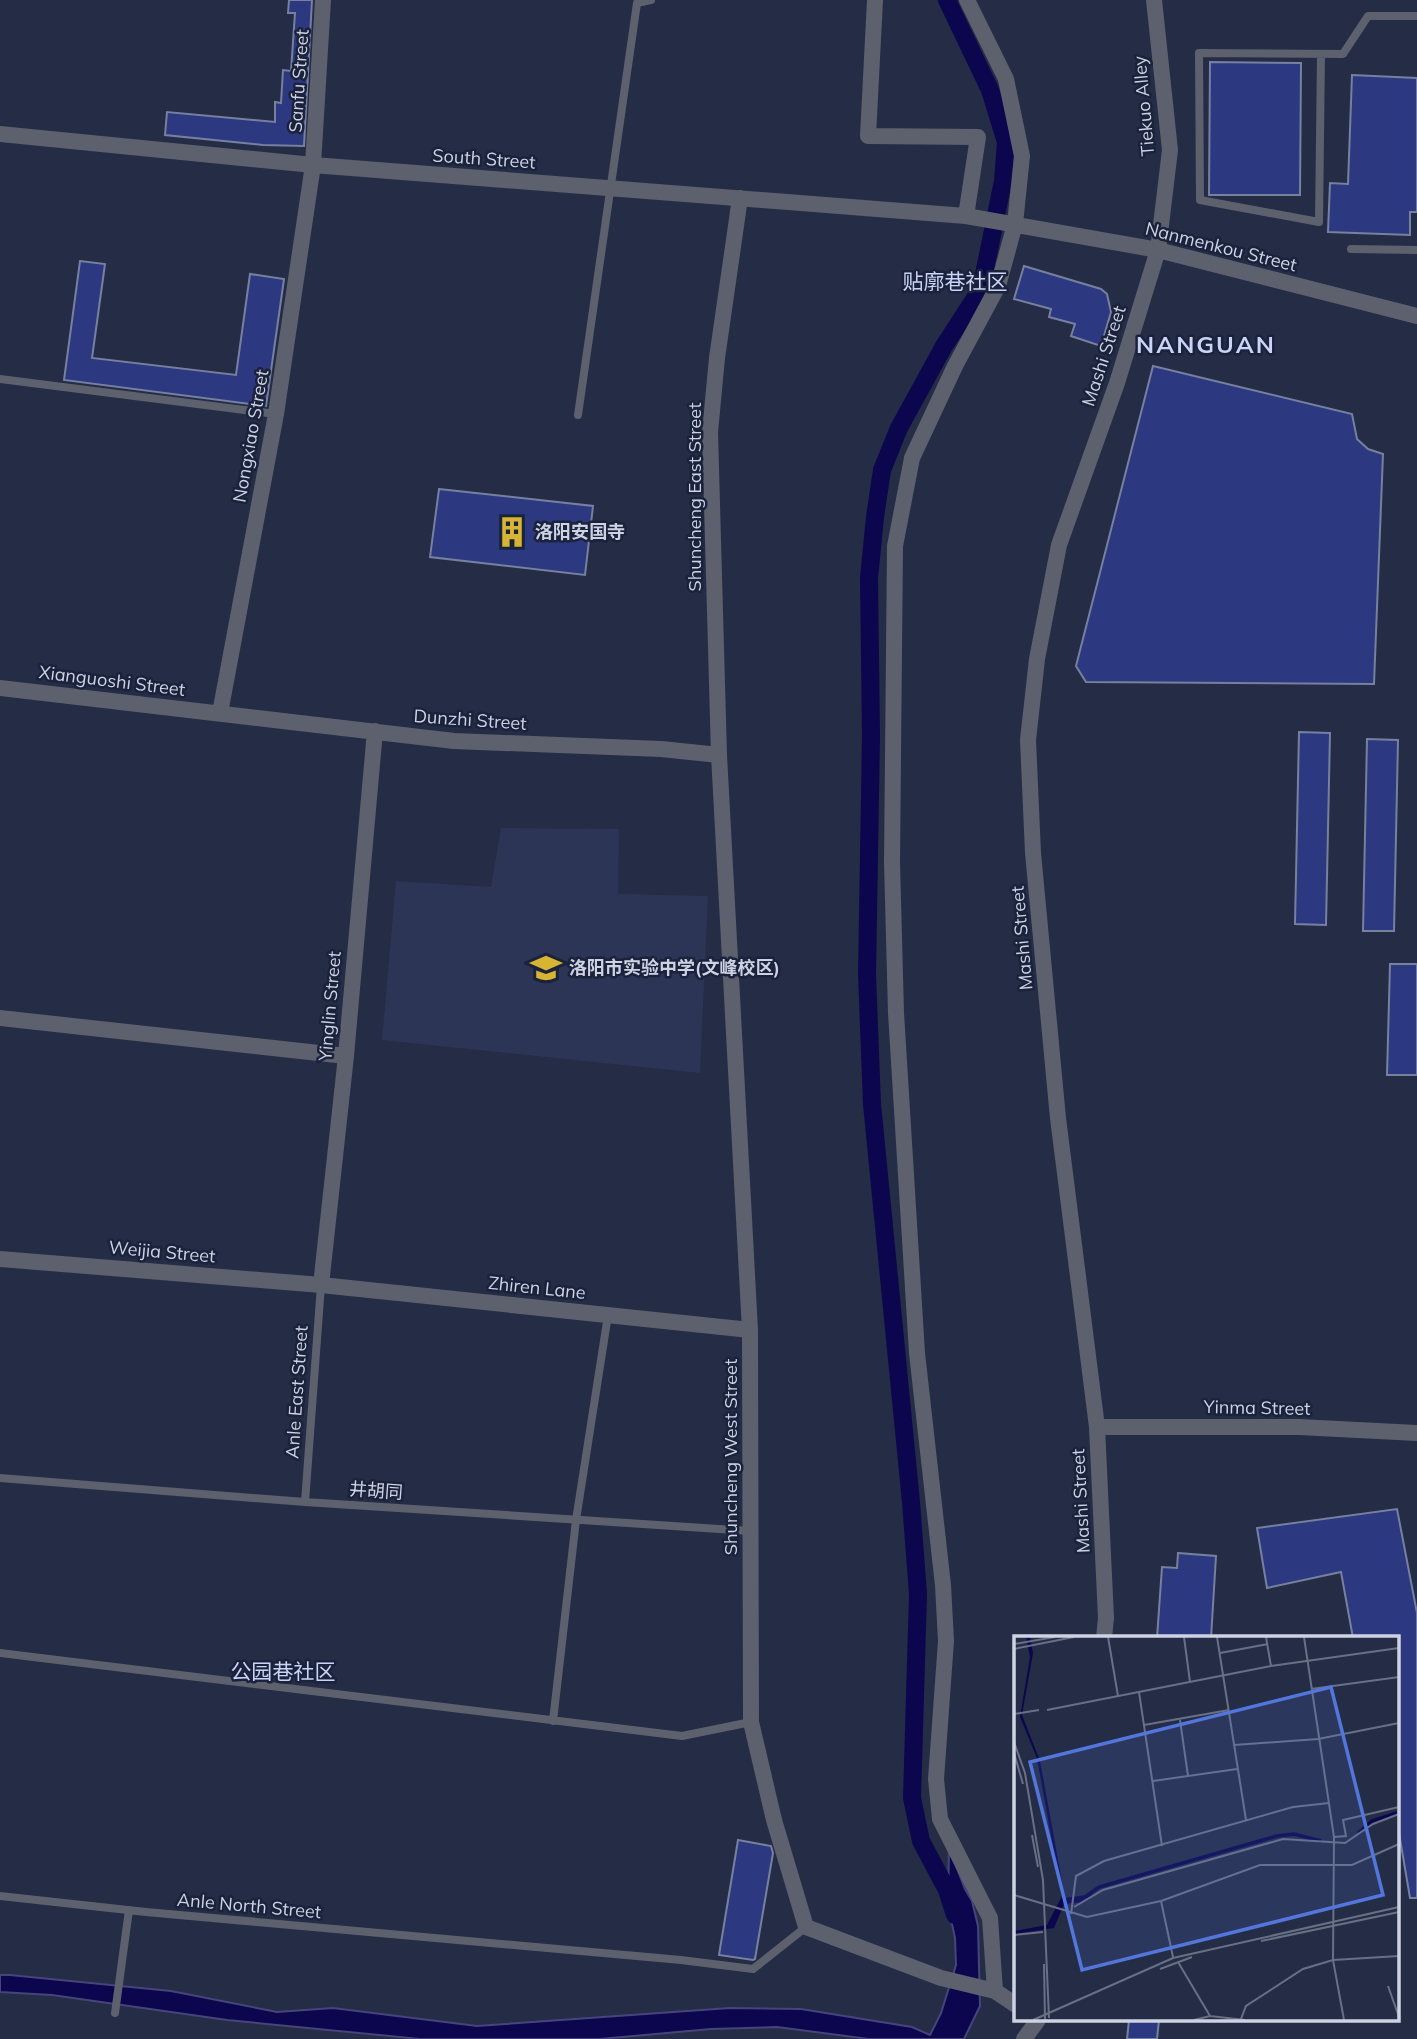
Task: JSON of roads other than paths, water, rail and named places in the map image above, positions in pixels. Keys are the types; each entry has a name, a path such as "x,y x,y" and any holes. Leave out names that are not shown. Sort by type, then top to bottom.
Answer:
{"street":[{"name":"Sanfu Street","path":"313,165 323,0"},
{"path":"875,0 869,136 978,137 967,216"},
{"path":"967,0 1006,79 1022,156 1015,224 998,286 955,366 912,458 895,546 892,862 896,1013 916,1353 943,1585 946,1641 936,1779 940,1819 990,1918 995,1991"},
{"name":"Tiekuo Alley","path":"1154,0 1170,150 1158,250"},
{"name":"South Street","path":"0,134 313,165 967,216"},
{"name":"Nongxiao Street","path":"220,713 276,414 313,165"},
{"name":"Shuncheng East Street","path":"719,755 710,432 717,358 740,198"},
{"name":"Nanmenkou Street","path":"967,216 1158,250 1417,316"},
{"name":"Mashi Street","path":"1104,1636 1106,1618 1097,1427 1058,1118 1033,853 1028,740 1037,659 1059,545 1117,383 1158,250"},
{"name":"Xianguoshi Street","path":"0,688 220,713"},
{"name":"Dunzhi Street","path":"220,713 454,741 661,749 719,755"},
{"name":"Yinglin Street","path":"321,1285 346,1056 375,731"},
{"name":"Shuncheng West Street","path":"719,755 750,1330 751,1722 774,1820 806,1927"},
{"path":"0,1018 346,1056"},
{"name":"Weijia Street","path":"0,1259 321,1285"},
{"name":"Zhiren Lane","path":"321,1285 750,1330"},
{"name":"Yinma Street","path":"1097,1427 1300,1427 1417,1433"},
{"path":"806,1927 941,1978 995,1991 1014,2004"},
{"path":"1024,2039 1037,2022"}],"lane":[{"path":"578,415 637,3 651,0"},
{"path":"1321,54 1319,222 1200,200 1199,53 1342,54 1368,16 1417,16"},
{"path":"1351,249 1417,250"},
{"path":"0,379 276,414"},
{"name":"Anle East Street","path":"305,1502 321,1285"},
{"path":"553,1721 576,1520 608,1315"},
{"name":"井胡同","path":"0,1478 305,1502 750,1531"},
{"path":"0,1653 682,1736 751,1722"},
{"name":"Anle North Street","path":"0,1896 753,1969 806,1927"},
{"path":"115,2013 130,1910"}],"waterway":[{"path":"947,0 990,90 1006,142 1003,181 981,289 944,346 899,428 882,470 869,578 871,736 867,974 872,1104 918,1594 912,1798 921,1841 947,1890 955,1915"}],"place":[{"name":"洛阳安国寺","path":"512,532"},
{"name":"洛阳市实验中学(文峰校区)","path":"546,968"}],"district":[{"name":"贴廓巷社区","path":"955,282"},
{"name":"NANGUAN","path":"1206,345"},
{"name":"公园巷社区","path":"283,1672"}]}
